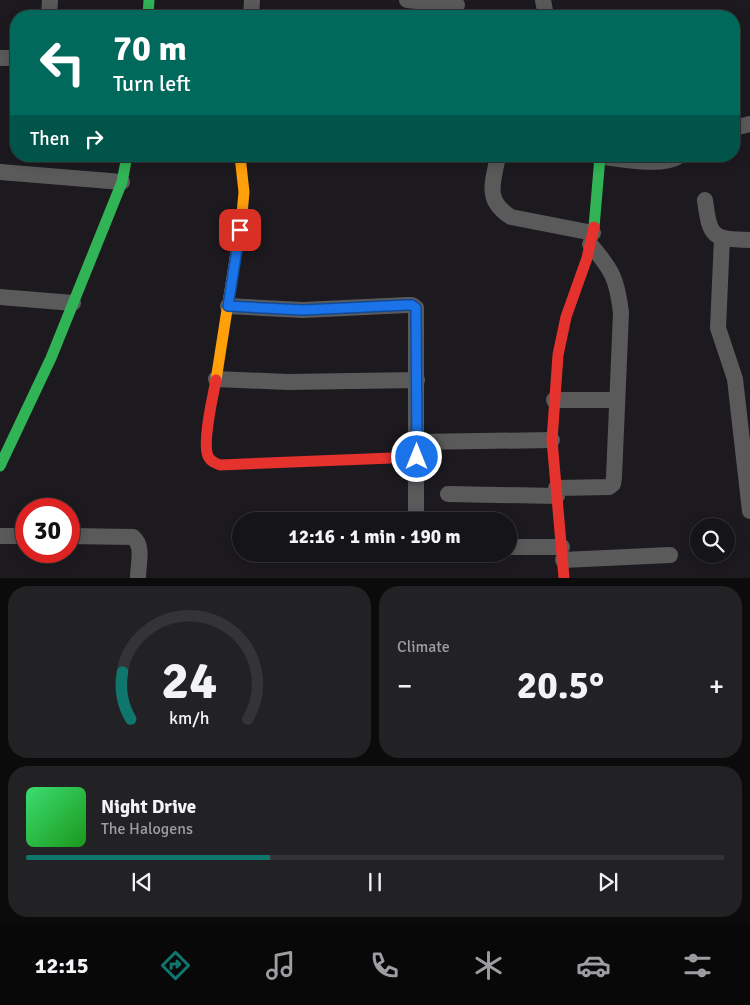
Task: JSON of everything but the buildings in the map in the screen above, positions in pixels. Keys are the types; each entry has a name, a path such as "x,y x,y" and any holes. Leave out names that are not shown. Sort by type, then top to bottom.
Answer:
{"street":[{"path":"407,0 457,7"},
{"path":"0,466 51,358 122,182 126,162"},
{"path":"241,162 244,192 242,214 206,451 207,458 213,464 552,440"},
{"path":"448,494 557,492 609,487 613,484 621,312 618,292 608,266 592,239 511,217 499,210 492,188 497,162"},
{"path":"564,578 552,440 554,400 558,355 566,317 592,239 600,162"},
{"path":"0,172 122,182"},
{"path":"704,200 708,225 713,232 722,238 750,240"},
{"path":"722,238 718,328 735,379 750,510"},
{"path":"0,297 73,303"},
{"path":"228,306 303,310 412,305 416,308 416,512"},
{"path":"216,380 279,382 417,380"},
{"path":"554,400 617,400"},
{"path":"0,536 15,536"},
{"path":"80,536 133,537 138,541 139,547 138,578"},
{"path":"517,548 562,554 670,555"}],"traffic: fast":[{"path":"148,10 149,0"},
{"path":"0,466 51,358 122,182 126,162"},
{"path":"594,227 600,162"}],"traffic: slow":[{"path":"216,380 242,214 244,192 241,162"}],"traffic: jam":[{"path":"564,578 552,440 558,355 566,317 587,258 594,227"},
{"path":"216,380 206,449 210,459 220,465 417,457"}],"route":[{"path":"240,230 228,306 303,310 407,305 412,305 416,308 417,457"}]}
